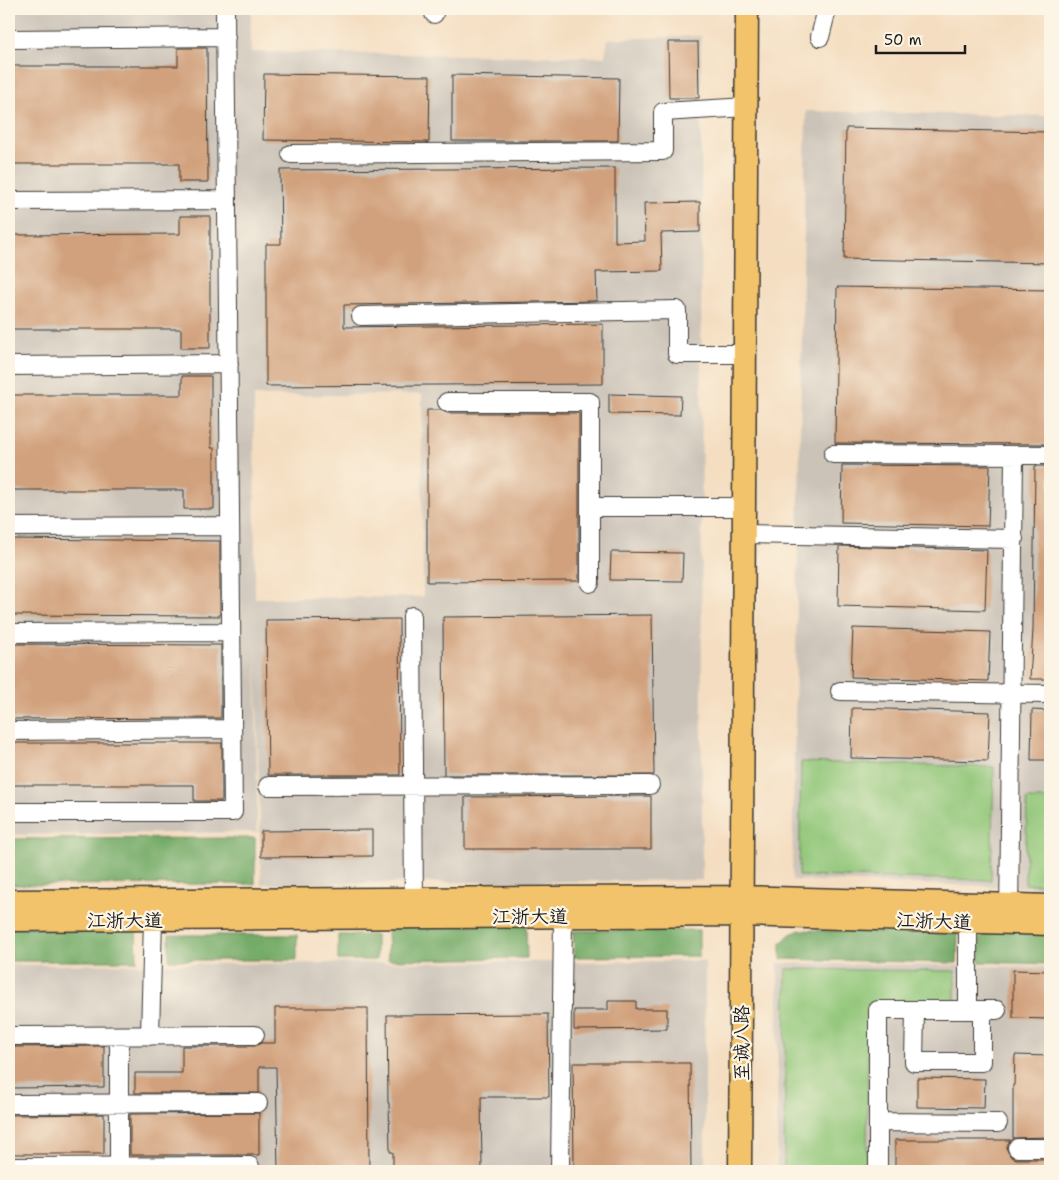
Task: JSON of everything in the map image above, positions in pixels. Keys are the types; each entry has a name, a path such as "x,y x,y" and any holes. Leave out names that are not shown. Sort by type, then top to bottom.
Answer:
{"main road":[{"name":"至诚八路","path":"740,1171 748,9"},
{"name":"江浙大道","path":"9,901 414,908 742,906 1009,914 1050,924"},
{"name":"江浙大道","path":"9,920 153,919 414,908 563,916 742,906 968,922 1050,906"}],"street":[{"path":"9,812 233,812 225,9"},
{"path":"820,37 827,9"},
{"path":"9,39 226,37"},
{"path":"291,154 663,152 662,112 747,107"},
{"path":"9,201 227,200"},
{"path":"361,316 677,310 677,354 745,354"},
{"path":"9,366 229,364"},
{"path":"447,402 590,402 590,583"},
{"path":"832,454 1050,455"},
{"path":"1009,914 1014,454"},
{"path":"591,507 744,507"},
{"path":"9,527 230,526"},
{"path":"744,534 1014,539"},
{"path":"412,616 414,908"},
{"path":"9,633 231,632"},
{"path":"840,691 1050,694"},
{"path":"9,731 232,729"},
{"path":"268,786 650,785"},
{"path":"560,1171 563,916"},
{"path":"150,1036 153,919"},
{"path":"915,1010 914,1062 982,1062 982,1010 968,922"},
{"path":"878,1171 878,1010 982,1010"},
{"path":"9,1036 255,1035"},
{"path":"119,1036 119,1169"},
{"path":"9,1104 258,1103"},
{"path":"878,1122 998,1123"},
{"path":"1017,1148 1050,1148"},
{"path":"9,1167 119,1169 250,1166"}],"shaded area":[{"path":"9,9 251,9 251,52 605,57 608,39 701,36 702,880 261,884 256,641 257,832 9,835","holes":["422,394 423,597 255,598 254,396"]},
{"path":"806,111 1050,116 1050,888 792,880"},
{"path":"705,961 705,1171 9,1171 9,965"},
{"path":"778,963 1050,967 1050,1171 777,1171"}],"green space":[{"path":"801,762 994,767 991,880 799,876"},
{"path":"1027,799 1050,799 1050,884 1025,884"},
{"path":"255,838 255,884 9,885 9,839"},
{"path":"526,924 527,958 388,960 387,926"},
{"path":"9,927 136,927 137,961 9,961"},
{"path":"980,928 1050,930 1050,964 979,962"},
{"path":"699,930 699,956 574,957 573,931"},
{"path":"800,930 958,934 957,963 781,959 781,943 789,935"},
{"path":"169,935 297,935 297,960 169,960"},
{"path":"338,935 376,935 376,960 338,960"},
{"path":"786,969 955,971 955,1003 868,1003 867,1171 784,1171"}],"building":[{"path":"668,42 698,42 699,98 669,98"},
{"path":"178,48 207,48 208,182 179,182 179,164 9,164 9,66 178,66"},
{"path":"264,74 430,76 429,142 263,140"},
{"path":"452,75 619,78 618,141 452,141"},
{"path":"846,128 1050,132 1050,263 844,259"},
{"path":"615,168 615,242 645,241 644,203 700,202 700,232 661,233 662,271 596,272 597,301 344,305 344,327 603,324 603,384 266,386 266,244 281,244 280,170"},
{"path":"180,216 210,216 210,348 181,348 181,329 9,329 9,235 180,234"},
{"path":"837,287 1050,290 1050,444 835,443"},
{"path":"182,376 211,376 211,448 214,448 214,509 184,509 184,490 9,490 9,395 182,395"},
{"path":"609,394 681,396 680,415 609,414"},
{"path":"427,410 440,410 447,413 579,413 579,581 427,582"},
{"path":"842,465 990,466 988,526 841,523"},
{"path":"1035,466 1050,466 1050,679 1030,679 1033,629"},
{"path":"9,539 220,541 220,616 9,615"},
{"path":"839,546 987,550 985,610 838,606"},
{"path":"611,552 683,553 682,581 610,580"},
{"path":"652,615 654,775 444,775 443,617"},
{"path":"399,619 400,775 268,775 266,620"},
{"path":"853,628 990,632 988,681 851,677"},
{"path":"9,644 221,645 221,718 9,719"},
{"path":"852,708 990,712 988,761 851,758"},
{"path":"1032,710 1050,711 1050,760 1031,760"},
{"path":"9,743 222,743 222,801 194,801 194,785 9,785"},
{"path":"651,796 651,849 465,849 465,797"},
{"path":"372,830 372,856 261,857 261,831"},
{"path":"1013,970 1050,971 1050,1019 1013,1018"},
{"path":"608,1001 636,1001 636,1009 667,1009 667,1029 574,1030 574,1010 608,1010"},
{"path":"275,1008 368,1008 369,1171 278,1171 276,1067 259,1067 259,1093 135,1093 135,1073 182,1073 182,1046 255,1046 261,1043 275,1043"},
{"path":"548,1014 549,1097 481,1097 482,1171 393,1171 393,1152 390,1152 388,1103 387,1015"},
{"path":"104,1046 104,1087 9,1088 9,1047"},
{"path":"1015,1055 1050,1056 1050,1137 1013,1138"},
{"path":"573,1063 690,1063 691,1171 574,1171"},
{"path":"917,1078 985,1079 984,1108 917,1107"},
{"path":"259,1113 259,1155 130,1155 130,1114"},
{"path":"104,1114 104,1154 9,1154 9,1115"},
{"path":"895,1140 1010,1140 1006,1148 1011,1157 1017,1159 1050,1159 1050,1171 895,1171"}]}
